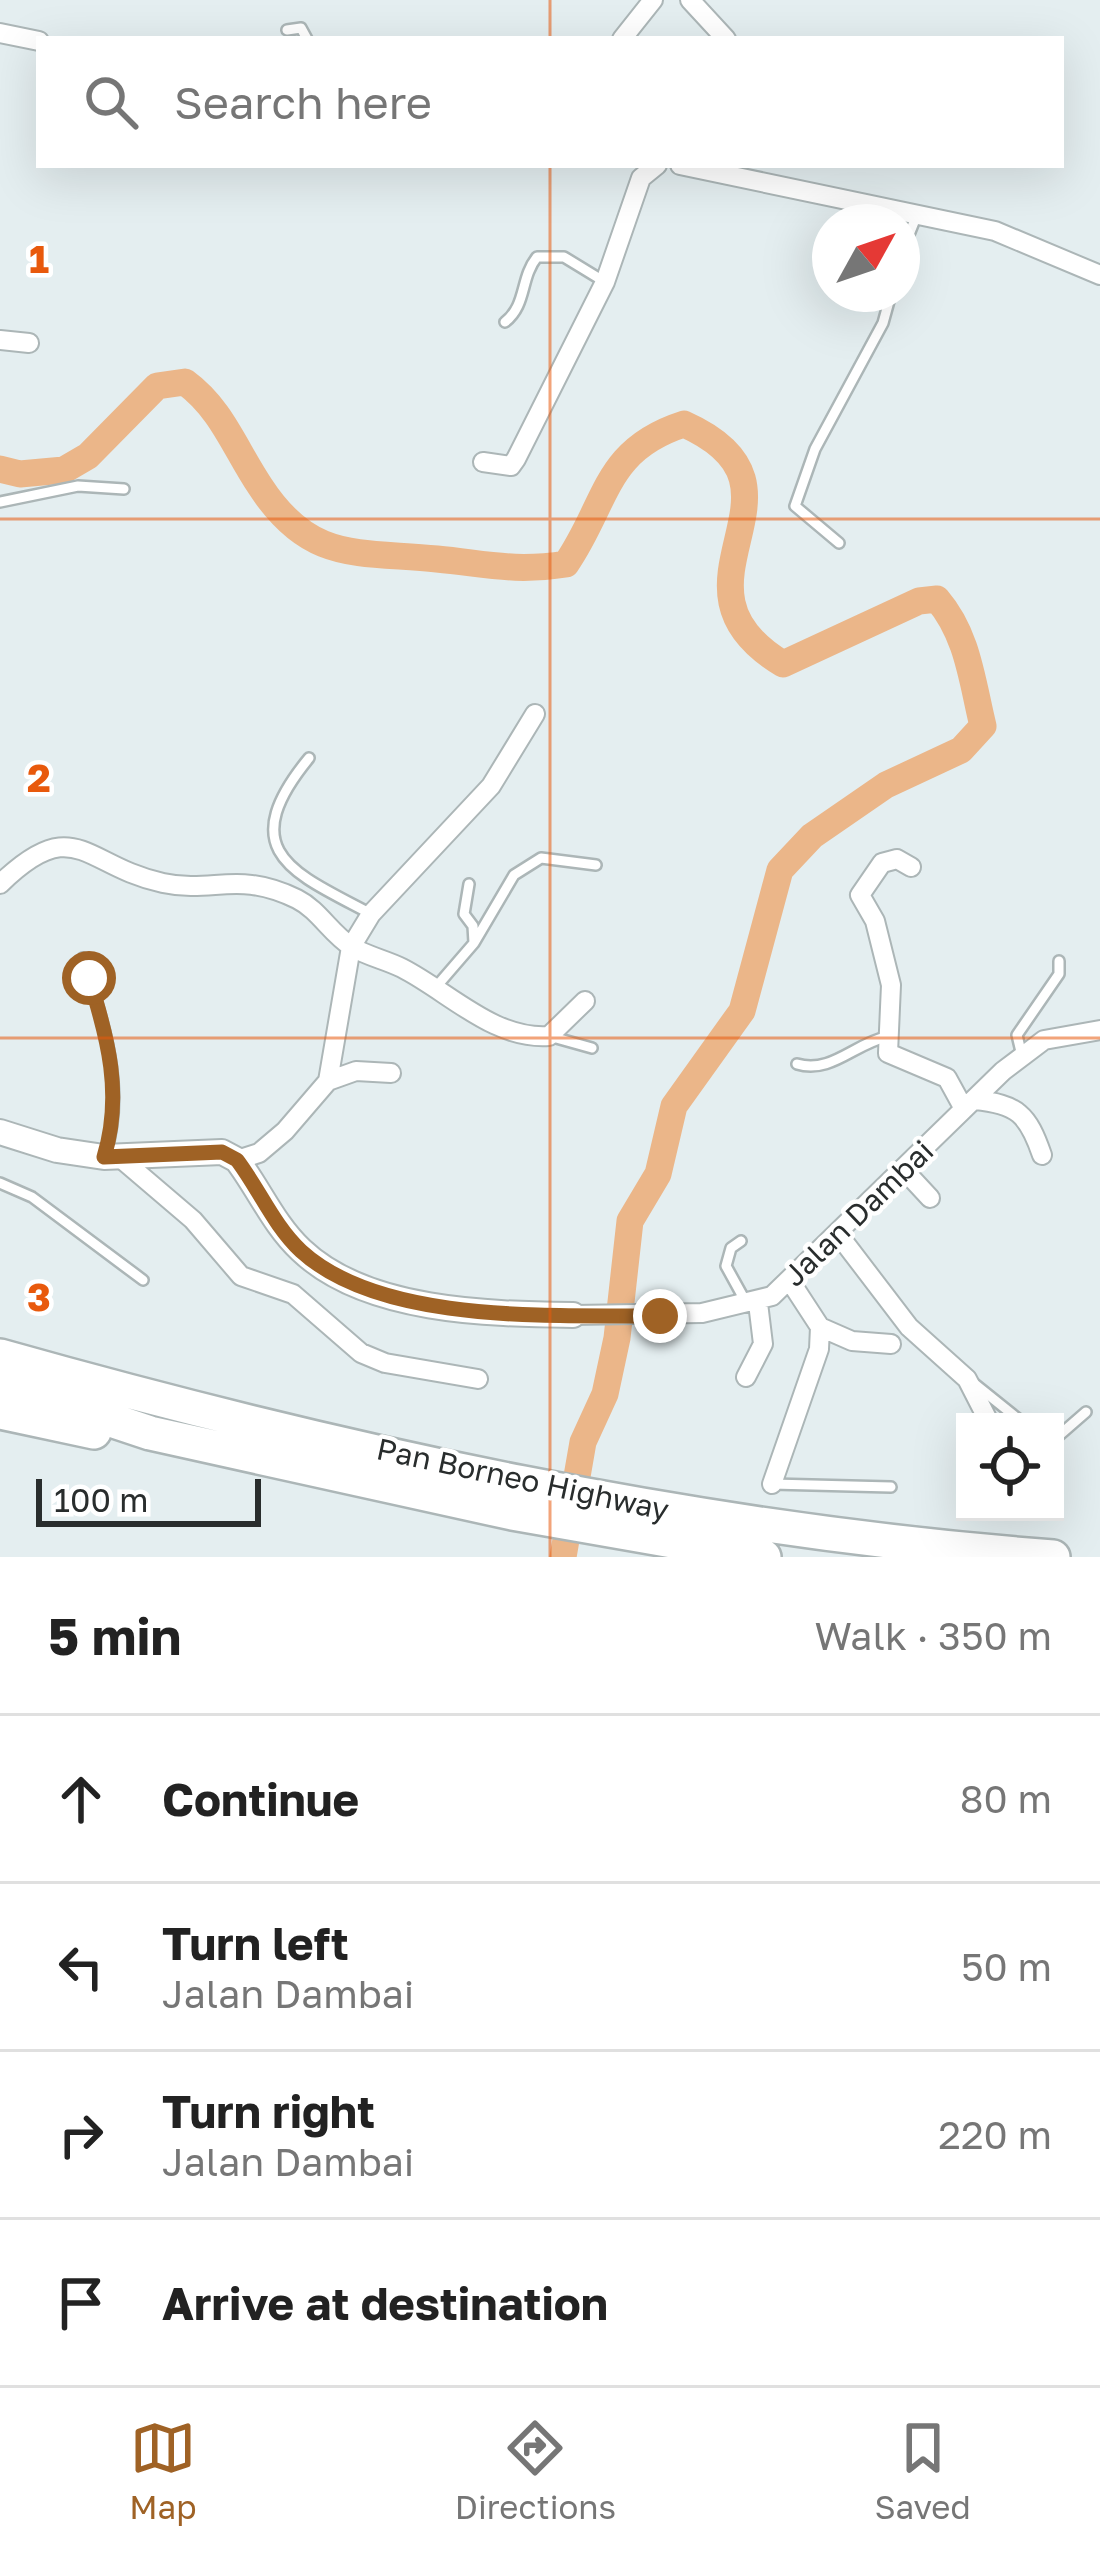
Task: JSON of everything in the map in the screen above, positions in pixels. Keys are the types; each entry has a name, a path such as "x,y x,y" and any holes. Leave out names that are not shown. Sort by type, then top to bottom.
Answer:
{"highway":[{"path":"0,1335 97,1366 134,1410 106,1434 0,1412"},
{"name":"Pan Borneo Highway","path":"0,1356 134,1410"},
{"name":"Pan Borneo Highway","path":"0,1383 514,1498 628,1519 764,1557"},
{"name":"Pan Borneo Highway","path":"628,1519 1053,1557"}],"street":[{"path":"631,35 653,0"},
{"path":"690,0 723,36"},
{"path":"0,33 36,40"},
{"path":"483,461 512,466 605,282 641,178 653,168"},
{"path":"693,168 859,204"},
{"path":"920,212 995,231 1100,275"},
{"path":"0,340 29,344"},
{"path":"328,1081 351,946 371,914 491,786 535,714"},
{"path":"0,884 45,848 81,848 166,884 255,882 302,901 351,946 436,987 515,1034 549,1036 584,1001"},
{"path":"910,867 897,859 883,863 859,902 875,921 891,985 888,1053 899,1062 946,1078 969,1105 1013,1104 1025,1115 1042,1155"},
{"name":"Jalan Dambai","path":"237,1160 296,1246 341,1280 417,1300 516,1314 660,1316 736,1308 758,1303 790,1281 1022,1056 1044,1040 1100,1030"},
{"path":"0,1132 111,1156 208,1150 237,1160 259,1153 285,1131 328,1081 356,1071 391,1073"},
{"path":"111,1156 193,1220 241,1276 293,1294 361,1353 385,1364 478,1379"},
{"path":"904,1170 930,1198"},
{"path":"838,1234 909,1327 967,1379 984,1413"},
{"path":"790,1281 820,1327 852,1341 891,1344"},
{"path":"746,1377 763,1344 758,1303"},
{"path":"772,1484 816,1362 820,1327"}],"lane":[{"path":"287,29 301,28 305,36"},
{"path":"506,322 519,309 525,271 537,257 564,257 605,282"},
{"path":"839,543 795,506 815,449 886,312"},
{"path":"0,502 78,486 124,489"},
{"path":"309,758 293,778 273,835 281,862 332,897 371,914"},
{"path":"436,987 474,944 514,875 541,858 596,866"},
{"path":"470,884 464,914 474,944"},
{"path":"83,958 115,1084 111,1156"},
{"path":"1022,1056 1017,1034 1059,974 1059,961"},
{"path":"549,1036 592,1048"},
{"path":"797,1064 810,1068 837,1061 867,1041 886,1037"},
{"path":"0,1183 32,1197 143,1280"},
{"path":"736,1308 742,1295 726,1266 731,1248 741,1241"},
{"path":"967,1379 1010,1413"},
{"path":"1064,1431 1086,1412"},
{"path":"772,1484 891,1487"}],"waterway":[{"path":"0,469 20,474 64,470 88,456 157,386 185,382 218,417 279,511 317,541 359,553 548,566 566,564 610,481 637,448 684,424 724,450 742,478 744,507 731,570 732,602 747,633 783,664 919,601 937,599 956,628 983,726 961,750 886,785 812,836 780,870 742,1011 674,1106 658,1174 630,1221 617,1338 605,1394 583,1442 563,1557"}],"route":[{"path":"89,978 115,1084 116,1118 104,1157 179,1150 222,1152 237,1160 296,1246 341,1280 362,1287 516,1314 660,1316"}]}
